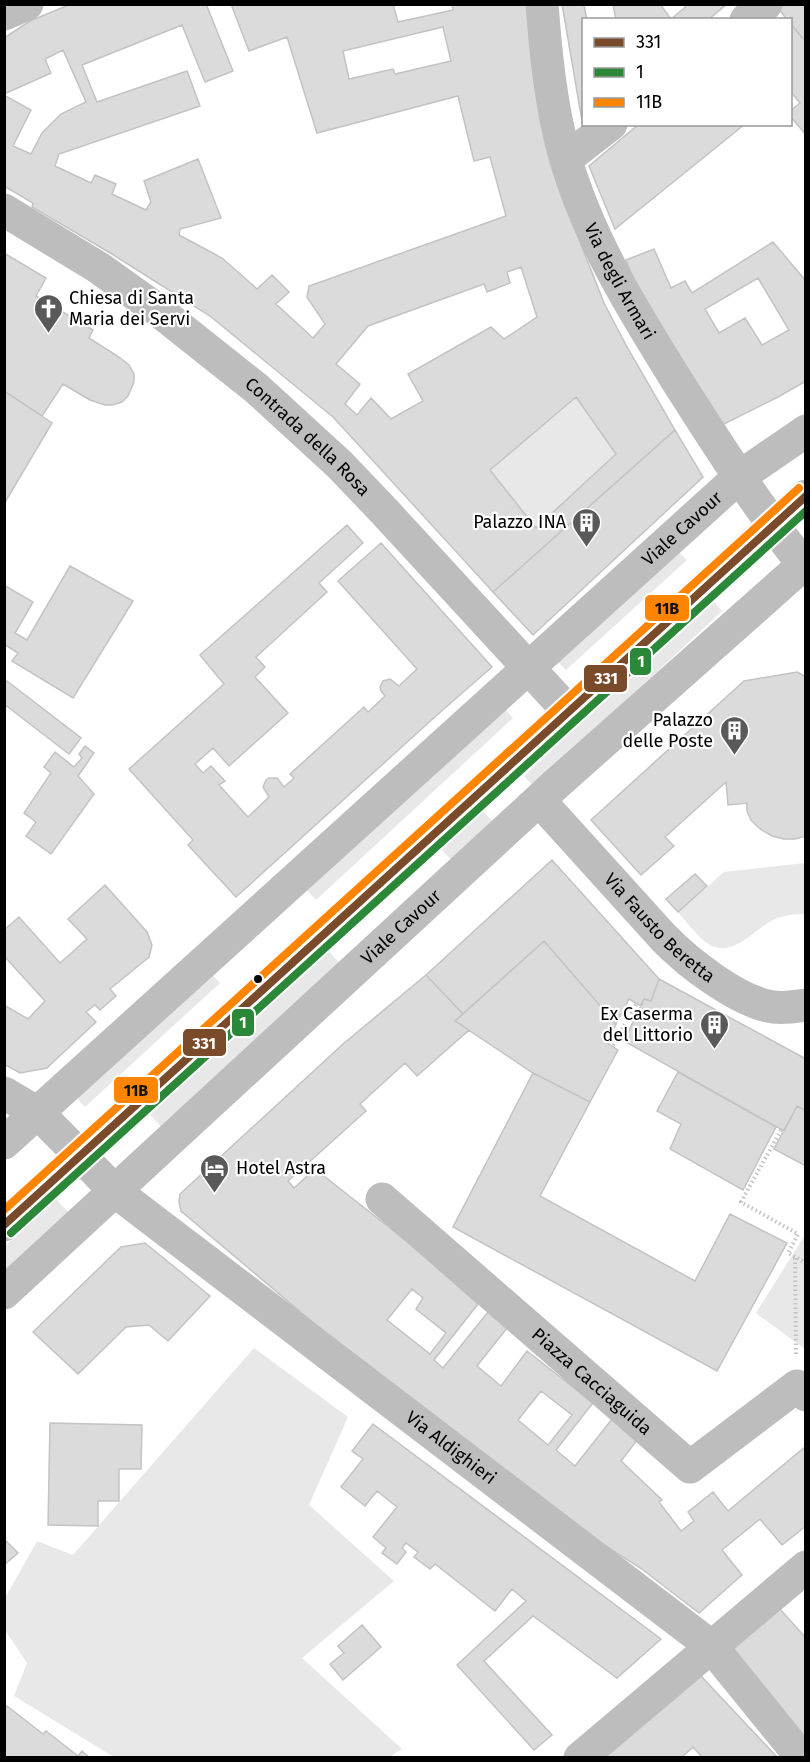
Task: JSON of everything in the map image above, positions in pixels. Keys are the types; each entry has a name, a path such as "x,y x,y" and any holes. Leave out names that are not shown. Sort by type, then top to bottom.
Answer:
{"street":[{"path":"4,14 27,4"},
{"name":"Via degli Armari","path":"542,4 557,128 578,197 596,240 633,311 739,477 804,566"},
{"path":"748,18 766,4"},
{"path":"566,159 607,126"},
{"name":"Contrada della Rosa","path":"4,210 82,257 134,292 256,388 339,464 568,712"},
{"name":"Viale Cavour","path":"4,1143 739,477 806,431"},
{"path":"4,1225 806,496"},
{"name":"Viale Cavour","path":"4,1293 539,800 804,566"},
{"name":"Via Fausto Beretta","path":"539,800 680,954 730,990 755,1002 772,1007 806,1005"},
{"name":"Via Aldighieri","path":"4,1093 38,1113 116,1192 711,1646 802,1758"},
{"name":"Piazza Cacciaguida","path":"382,1199 690,1467 801,1390"},
{"path":"580,1758 806,1566"}],"path":[{"path":"614,1045 636,1003"},
{"path":"781,1130 741,1202 798,1234 788,1253 806,1263"},
{"path":"795,1258 801,1390"}],"shaded area":[{"path":"576,397 616,454 536,528 490,470"},
{"path":"677,550 687,560 566,670 555,659"},
{"path":"712,600 722,611 534,787 524,776"},
{"path":"501,705 513,718 316,900 304,887"},
{"path":"482,810 495,824 454,863 441,849"},
{"path":"805,863 805,914 789,915 773,920 731,947 713,946 703,940 678,912 724,872"},
{"path":"327,949 340,964 161,1127 148,1112"},
{"path":"205,967 220,983 85,1107 71,1092"},
{"path":"56,1199 69,1213 5,1271 5,1246"},
{"path":"805,1235 805,1349 756,1313"},
{"path":"254,1348 348,1417 309,1505 394,1581 302,1658 402,1749 388,1758 114,1757 14,1696 27,1663 5,1630 5,1598 37,1541 73,1555"}],"building":[{"path":"71,4 206,4 233,71 205,82 182,25 82,65 97,102 187,71 200,106 59,154 55,166 91,183 95,175 116,184 112,194 146,210 151,202 144,181 198,159 221,218 180,229 179,235 222,258 257,289 272,275 289,292 276,304 313,338 325,324 307,297 309,286 506,216 490,157 474,161 458,96 317,133 287,37 249,51 231,4 393,4 398,22 453,10 452,4 527,4 575,229 604,303 675,430 493,592 333,417 210,316 32,207 33,203 4,186 4,95 31,110 13,146 31,154 42,133 61,114 86,102 63,50 45,59 51,73 4,94 4,38 30,21","holes":["443,27 451,61 395,74 393,69 349,79 343,51","521,267 537,317 504,339 491,327 408,374 423,401 391,419 371,398 357,415 345,404 360,384 336,364 368,326 484,284 487,292 510,283 507,272","576,397 616,454 536,528 490,470"]},
{"path":"562,4 587,4 584,5 587,18 582,18 582,121"},
{"path":"613,4 660,4 670,18 616,18"},
{"path":"689,4 727,4 710,18 672,18"},
{"path":"785,4 802,4 806,9 806,42 792,25 792,18 786,18 779,9"},
{"path":"792,25 806,42 806,135 792,118 792,109 800,103 792,93"},
{"path":"637,126 743,126 615,229 589,166"},
{"path":"773,242 806,281 806,381 718,427 641,299 626,260 654,249 671,288 685,281 692,293","holes":["758,278 789,330 762,345 745,318 719,333 705,309"]},
{"name":"Chiesa di Santa Maria dei Servi","path":"4,253 46,278 36,296 93,330 89,338 129,365 134,374 134,382 128,396 122,402 105,405 90,400 63,384 42,416 4,391"},
{"path":"4,391 52,423 4,504"},
{"name":"Palazzo INA","path":"675,430 703,477 533,635 493,592"},
{"path":"347,525 363,543 319,583 327,592 256,657 265,667 255,677 288,713 229,766 213,748 195,764 203,773 211,766 225,781 219,785 248,817 269,797 263,787 266,780 277,778 284,787 294,778 290,774 364,707 368,712 385,696 380,687 383,681 390,679 399,686 417,669 338,581 381,543 492,667 236,897 188,845 193,840 129,769 224,684 200,655"},
{"path":"70,566 133,601 73,698 12,661 18,653 4,644 4,585 33,602 15,633 27,640"},
{"name":"Palazzo delle Poste","path":"797,672 806,677 806,836 784,839 772,836 760,829 751,820 747,811 747,803 728,805 726,782 665,837 674,846 641,875 591,820 744,681"},
{"path":"7,681 81,738 69,754 4,704 4,684"},
{"path":"85,746 94,753 78,776 94,794 51,854 26,836 36,822 24,813 51,773 44,767 55,752 74,767 82,758 79,754"},
{"path":"552,860 659,979 651,1001 644,999 641,1006 629,999 616,1024 544,941 463,1014 426,975"},
{"path":"695,874 707,886 678,912 666,899"},
{"path":"105,885 147,932 152,945 149,957 110,989 116,996 100,1010 95,1005 86,1012 96,1022 47,1068 20,1073 4,1064 4,1005 28,1019 45,1001 4,956 4,930 19,917 60,963 87,939 68,919"},
{"path":"544,941 616,1024 607,1043 618,1050 590,1102 533,1073 455,1021"},
{"path":"426,975 463,1014 455,1021 469,1030 417,1076 405,1063 360,1104 366,1111 288,1181 294,1188 315,1169 419,1251 478,1304 434,1360 443,1368 488,1312 507,1328 477,1366 501,1386 527,1351 593,1403 556,1450 575,1466 612,1419 638,1439 621,1461 662,1500 659,1502 681,1531 694,1521 688,1512 713,1492 728,1511 806,1446 806,1526 782,1545 760,1519 722,1550 742,1575 699,1613 642,1569 587,1534 349,1353 181,1211 180,1194 343,1044","holes":["412,1289 423,1298 416,1309 446,1333 430,1354 387,1320","541,1391 572,1415 548,1445 518,1420"]},
{"name":"Ex Caserma del Littorio","path":"659,979 806,1059 806,1111 797,1106 784,1131 624,1041 644,999 651,1001"},
{"path":"678,1072 776,1127 743,1190 670,1149 681,1124 657,1111"},
{"path":"533,1073 590,1102 540,1196 695,1281 730,1214 787,1243 717,1371 453,1227"},
{"path":"797,1106 806,1111 806,1166 774,1149"},
{"path":"145,1243 210,1296 168,1341 149,1325 126,1327 78,1374 33,1332 121,1247"},
{"path":"50,1423 142,1425 141,1469 119,1469 119,1501 98,1501 98,1526 48,1525"},
{"path":"373,1424 661,1639 617,1678 533,1616 484,1661 552,1735 534,1750 457,1665 526,1601 512,1589 495,1611 435,1564 430,1569 414,1557 418,1552 406,1543 402,1548 406,1552 397,1564 382,1553 386,1548 373,1537 397,1507 377,1491 365,1506 341,1487 363,1459 352,1451"},
{"path":"4,1539 18,1553 4,1565"},
{"path":"778,1607 806,1638 806,1739 732,1647"},
{"path":"362,1625 381,1647 343,1680 330,1664 344,1653 338,1646"},
{"path":"701,1676 778,1758 703,1758 693,1747 681,1758 599,1758"},
{"path":"7,1706 43,1734 46,1731 78,1756 82,1751 90,1758 4,1758 4,1709"}],"transit line":[{"name":"11B","path":"4,1210 799,488"},
{"name":"331","path":"4,1225 806,496"},
{"name":"1","path":"11,1233 806,511"}],"place":[{"name":"Chiesa di Santa Maria dei Servi","path":"48,334"},
{"name":"Palazzo INA","path":"587,548"},
{"name":"Palazzo delle Poste","path":"734,756"},
{"name":"Ex Caserma del Littorio","path":"714,1050"},
{"name":"Hotel Astra","path":"215,1194"}]}
